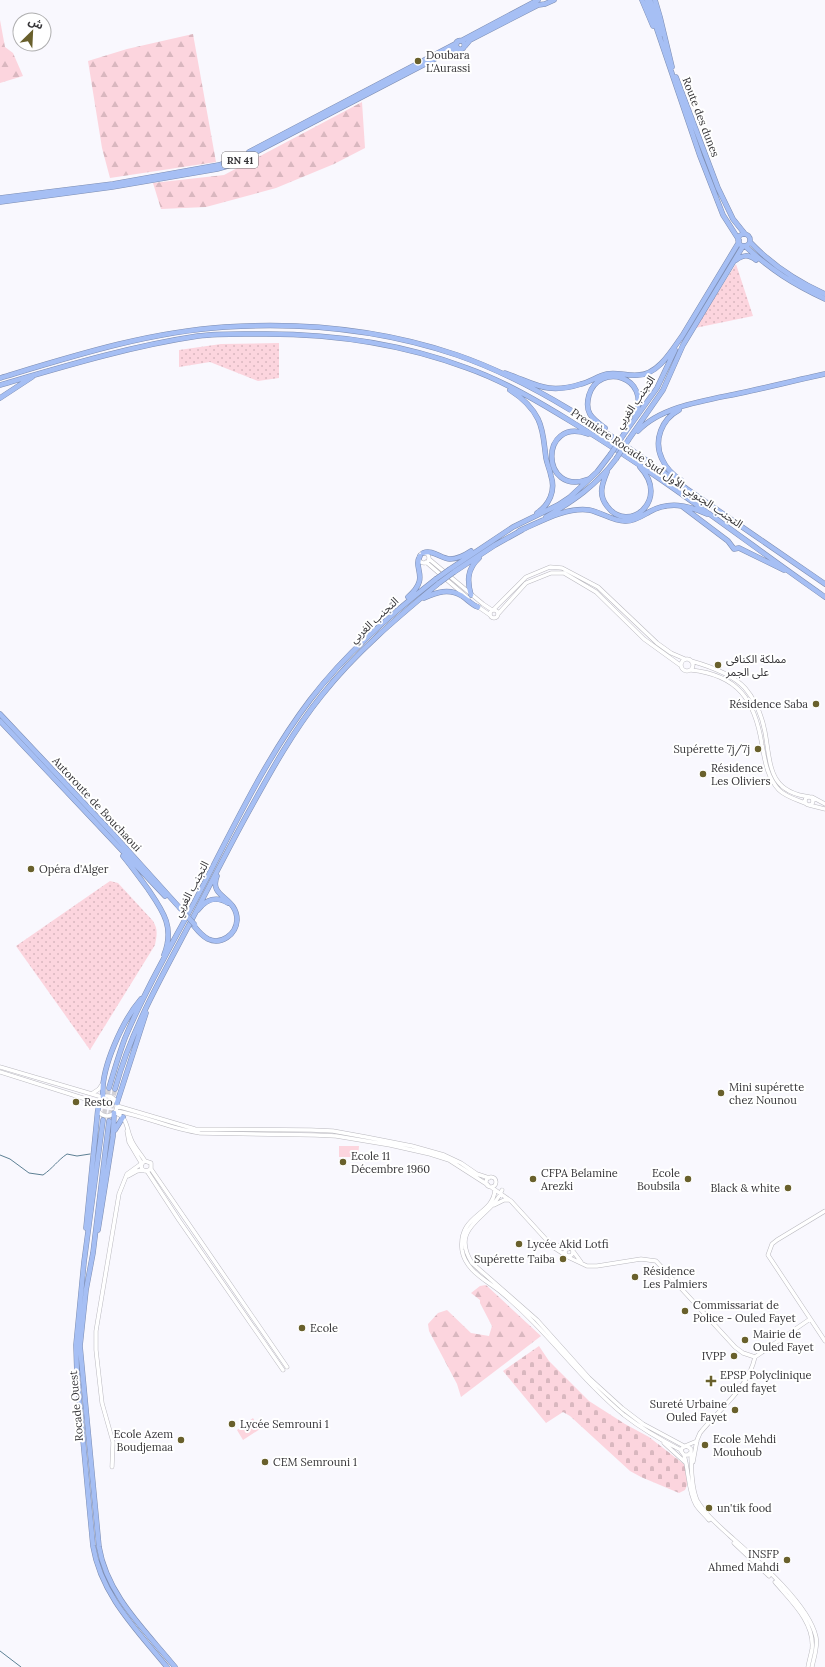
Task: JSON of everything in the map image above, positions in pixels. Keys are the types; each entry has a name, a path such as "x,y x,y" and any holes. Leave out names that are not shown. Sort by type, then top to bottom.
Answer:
{"highway":[{"path":"465,46 464,42 459,42 458,48 462,49 465,46 470,40 538,2 545,4 554,0"},
{"path":"642,0 658,34"},
{"path":"647,0 698,150 723,215 739,241 744,246 771,269 803,288"},
{"name":"Route des dunes","path":"650,0 672,67 721,194 733,219 745,234"},
{"path":"655,0 672,67"},
{"name":"RN 41","path":"0,198 113,184 224,164 538,2"},
{"name":"RN 41","path":"0,202 112,187 224,168 458,48"},
{"path":"731,229 735,242 734,250"},
{"path":"739,241 740,236 745,234 749,237 750,242 778,268 797,280 825,294"},
{"name":"التجنب الغربي","path":"109,1088 125,1039 153,979 254,788 309,701 330,676 364,641 399,609 487,544 513,527 558,505 591,478 610,455 646,405 662,378 682,336 739,241"},
{"path":"744,246 748,245 750,242"},
{"name":"التجنب الغربي","path":"452,570 582,494 607,471 663,390 683,345 744,246"},
{"path":"734,261 742,256 750,256 784,281 825,298"},
{"name":"Première Rocade Sud التجنب الجنوبي الأول","path":"0,378 123,343 176,333 224,327 308,326 341,329 382,336 458,356 500,373 545,395 628,447 825,584"},
{"name":"Première Rocade Sud التجنب الجنوبي الأول","path":"0,385 106,355 200,336 283,334 341,338 401,349 463,366 544,405 621,452 718,519 794,576 825,597"},
{"path":"458,356 542,388 562,390 587,383 610,373 636,376 647,373 663,361 682,336"},
{"path":"0,398 41,373"},
{"path":"629,439 642,426 654,418 689,406 825,374"},
{"path":"628,447 594,420 587,410 590,394 597,383 603,379 615,377 626,380 635,387 639,406 631,425"},
{"path":"495,381 524,401 538,419 542,429 546,459 552,483 551,497 546,505 513,527"},
{"path":"689,406 674,413 665,421 660,430 658,442 661,458 666,467 679,479 724,513"},
{"path":"591,478 582,482 572,482 563,479 555,472 551,455 553,446 558,437 566,433 581,431 598,438"},
{"path":"607,471 602,484 601,494 603,501 610,510 622,517 632,516 641,511 647,505 651,496 649,481 645,473 621,452"},
{"path":"680,505 728,541 734,549 739,548 794,576"},
{"path":"519,531 558,514 580,510 596,512 625,521 638,518 662,506 680,505 694,508 718,519"},
{"path":"399,609 419,585 420,576 417,561 421,554 430,552 443,558 455,559 487,544"},
{"path":"471,595 469,572 476,561 488,550"},
{"name":"التجنب الغربي","path":"115,1089 128,1046 153,995 193,925 230,846 274,766 321,696 338,676 375,638 418,601 438,581"},
{"path":"418,601 435,593 447,592 460,595 478,608"},
{"name":"Autoroute de Bouchaoui","path":"0,714 115,836 178,908"},
{"name":"Autoroute de Bouchaoui","path":"0,721 101,829 178,908"},
{"path":"101,829 141,880 165,915 168,931 167,944 153,979"},
{"path":"178,908 207,938 216,941 225,939 234,930 237,921 234,908 216,889 214,883 230,846"},
{"path":"209,900 223,900 231,906 233,910 234,926 229,933 223,937 215,938 207,936 193,925 200,908 209,900"},
{"path":"102,1097 104,1082 116,1039 129,1016 146,993"},
{"path":"117,1104 153,995"},
{"path":"84,1262 87,1210 98,1107"},
{"path":"93,1253 113,1136 115,1112"},
{"path":"113,1136 123,1117"},
{"name":"Rocade Ouest","path":"103,1120 77,1322 76,1355 90,1515 95,1556 103,1582 114,1602 167,1667"},
{"name":"Rocade Ouest","path":"109,1120 93,1253 86,1290 81,1352 95,1517 100,1558 118,1597 175,1667"}],"main road":[{"path":"428,560 422,562 421,554 428,554 428,560 478,608 494,618 497,617 521,586 526,582 551,573 564,573 596,592 649,643 680,665 684,671 702,671 731,683 753,707 765,763 771,779 780,791 808,804 825,809"},
{"path":"428,560 471,595 493,610 496,610 498,614"},
{"path":"490,615 518,583 526,577 550,568 562,568 598,587 657,643 671,653 730,677 744,687 759,710 765,733 769,764 775,778 790,792 810,797 825,804"},
{"path":"680,665 685,659"},
{"path":"690,670 693,666 691,661"},
{"path":"808,804 813,802 810,797"},
{"path":"0,1067 73,1089 93,1093 102,1097 111,1096 117,1104 195,1129 333,1131 412,1146 444,1155 461,1163 477,1174 489,1178 494,1177 501,1192"},
{"path":"0,1072 89,1100 105,1115 115,1112 131,1114 187,1131 200,1133 315,1134 336,1136 390,1145 449,1160 495,1190 501,1192 553,1247 587,1266 597,1266 641,1259 656,1261 735,1347 743,1354 755,1357"},
{"path":"93,1093 100,1089 104,1082"},
{"path":"98,1107 102,1097"},
{"path":"115,1112 117,1104"},
{"path":"115,1112 126,1121 131,1140 146,1161 151,1163 147,1170"},
{"path":"128,1128 128,1142 142,1164 186,1219 287,1367"},
{"path":"112,1467 113,1442 102,1403 96,1336 118,1199 124,1179 129,1173 146,1161"},
{"path":"124,1179 136,1171 147,1170"},
{"path":"147,1170 181,1223 283,1370"},
{"path":"489,1178 486,1182 489,1186"},
{"path":"489,1186 495,1185 496,1182"},
{"path":"495,1190 491,1203 475,1216 464,1232 462,1251 466,1262 474,1271 503,1294 534,1323 597,1391 624,1415 654,1435 681,1450 687,1464 691,1493 696,1505 771,1578 803,1616 809,1627 812,1638 812,1648 808,1667"},
{"path":"494,1205 501,1192"},
{"path":"511,1201 504,1200 494,1205 477,1218 467,1233 466,1251 472,1263 537,1320 590,1378 622,1408 643,1424 690,1448 694,1491 703,1510 765,1568 793,1599 808,1619 813,1628 816,1644 812,1667"},
{"path":"825,1211 774,1242 770,1247 768,1255 825,1341"},
{"path":"177,1217 182,1214"},
{"path":"181,1223 186,1219"},
{"path":"545,1239 556,1246 573,1251 584,1264"},
{"path":"567,1256 565,1252 568,1249"},
{"path":"567,1256 572,1255 573,1251"},
{"path":"208,1261 213,1258"},
{"path":"211,1267 217,1264"},
{"path":"684,1456 690,1453 703,1429 739,1388 752,1368 755,1357 810,1319"},
{"path":"654,1435 687,1464"},
{"path":"681,1450 684,1446 697,1440"},
{"path":"693,1473 697,1440"}],"green space":[{"path":"0,20 5,47 13,53 23,76 0,83"},
{"path":"193,34 216,162 110,178 102,148 88,61 127,49"},
{"path":"362,102 365,148 334,164 276,188 206,207 161,209 153,183 224,175"},
{"path":"736,264 753,316 695,328"},
{"path":"279,343 279,378 258,381 210,362 179,367 179,350 221,344"},
{"path":"110,881 118,883 153,921 157,932 155,945 90,1050 16,946"},
{"path":"339,1146 359,1146 358,1157 339,1157"},
{"path":"486,1285 541,1336 461,1397 457,1384 429,1331 428,1324 438,1313 447,1310 471,1333 489,1336 492,1326 480,1303 480,1300 471,1293 480,1286"},
{"path":"539,1346 549,1361 589,1401 625,1424 649,1437 685,1465 688,1483 685,1490 679,1493 630,1471 570,1416 563,1412 546,1423 503,1371"},
{"path":"253,1418 260,1429 243,1440 237,1430"}],"waterway":[{"path":"0,1155 10,1159 29,1173 43,1175 67,1154 77,1156 90,1154"},
{"path":"0,1651 21,1667"}],"tunnel":[{"path":"103,1120 109,1088"},
{"path":"109,1121 115,1089"}],"place":[{"name":"Doubara L'Aurassi","path":"418,61"},
{"name":"مملكة الكنافى على الجمر","path":"718,665"},
{"name":"Résidence Saba","path":"816,704"},
{"name":"Supérette 7j/7j","path":"758,749"},
{"name":"Résidence Les Oliviers","path":"703,774"},
{"name":"Opéra d'Alger","path":"31,869"},
{"name":"Mini supérette chez Nounou","path":"721,1093"},
{"name":"Resto","path":"76,1102"},
{"name":"Ecole 11 Décembre 1960","path":"343,1162"},
{"name":"CFPA Belamine Arezki","path":"533,1179"},
{"name":"Ecole Boubsila","path":"688,1179"},
{"name":"Black & white","path":"788,1188"},
{"name":"Lycée Akid Lotfi","path":"519,1244"},
{"name":"Supérette Taiba","path":"563,1259"},
{"name":"Résidence Les Palmiers","path":"635,1277"},
{"name":"Commissariat de Police - Ouled Fayet","path":"685,1311"},
{"name":"Ecole","path":"302,1328"},
{"name":"Mairie de Ouled Fayet","path":"745,1340"},
{"name":"IVPP","path":"734,1356"},
{"name":"EPSP Polyclinique ouled fayet","path":"711,1381"},
{"name":"Sureté Urbaine Ouled Fayet","path":"735,1410"},
{"name":"Lycée Semrouni 1","path":"232,1424"},
{"name":"Ecole Azem Boudjemaa","path":"181,1440"},
{"name":"Ecole Mehdi Mouhoub","path":"705,1445"},
{"name":"CEM Semrouni 1","path":"265,1462"},
{"name":"un'tik food","path":"709,1508"},
{"name":"INSFP Ahmed Mahdi","path":"787,1560"}]}
